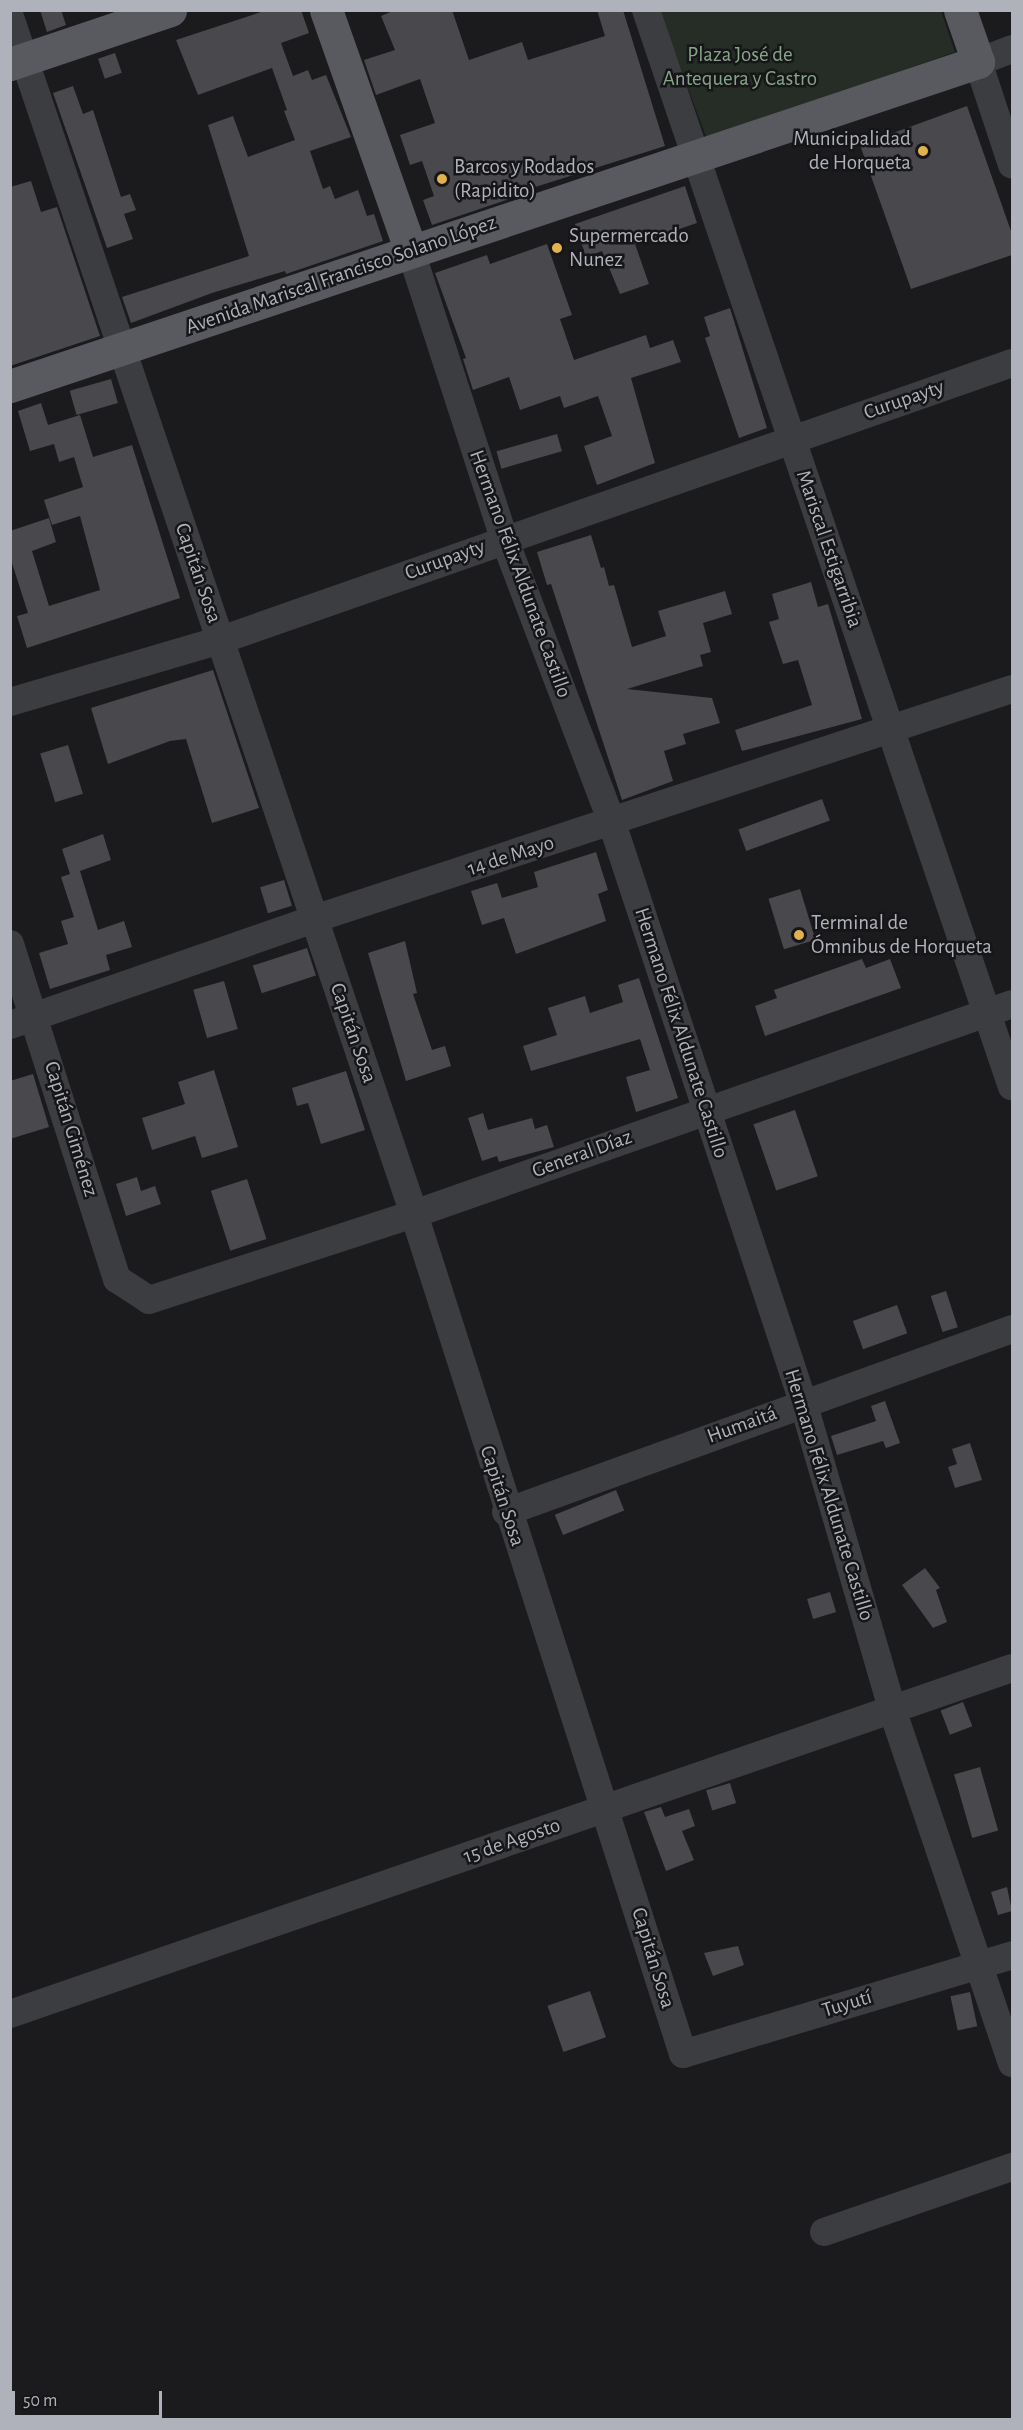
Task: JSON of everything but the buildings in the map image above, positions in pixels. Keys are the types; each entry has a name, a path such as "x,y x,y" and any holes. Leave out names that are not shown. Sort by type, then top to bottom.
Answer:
{"main road":[{"path":"17,62 170,10"},
{"name":"Hermano Félix Aldunate Castillo","path":"326,10 411,252"},
{"path":"960,10 978,62"},
{"name":"Avenida Mariscal Francisco Solano López","path":"10,386 978,62"}],"street":[{"name":"Mariscal Estigarribia","path":"646,10 891,731 1000,1008 1012,1087"},
{"name":"Capitán Sosa","path":"10,17 17,62 221,640 414,1214 506,1512 606,1808 683,2054"},
{"name":"Avenida Mariscal Francisco Solano López","path":"978,62 1012,49"},
{"path":"978,62 1012,165"},
{"name":"Hermano Félix Aldunate Castillo","path":"411,252 504,538 612,823 803,1402 892,1709 1012,2063"},
{"name":"Curupayty","path":"10,702 221,640 504,538 1012,363"},
{"name":"14 de Mayo","path":"23,1021 314,920 891,731 1012,689"},
{"name":"Capitán Giménez","path":"10,944 23,1021 117,1279 149,1300"},
{"name":"General Díaz","path":"149,1300 414,1214 706,1109 1000,1008"},
{"name":"Humaitá","path":"506,1512 803,1402 1012,1329"},
{"name":"15 de Agosto","path":"10,2014 1012,1668"},
{"name":"Tuyutí","path":"683,2054 1012,1955"},
{"path":"824,2232 1012,2167"}],"green space":[{"name":"Plaza José de Antequera y Castro","path":"659,11 941,11 955,52 707,139"}],"place":[{"name":"Municipalidad de Horqueta","path":"923,151"},
{"name":"Barcos y Rodados (Rapidito)","path":"442,179"},
{"name":"Supermercado Nunez","path":"557,248"},
{"name":"Terminal de Ómnibus de Horqueta","path":"799,935"}]}
